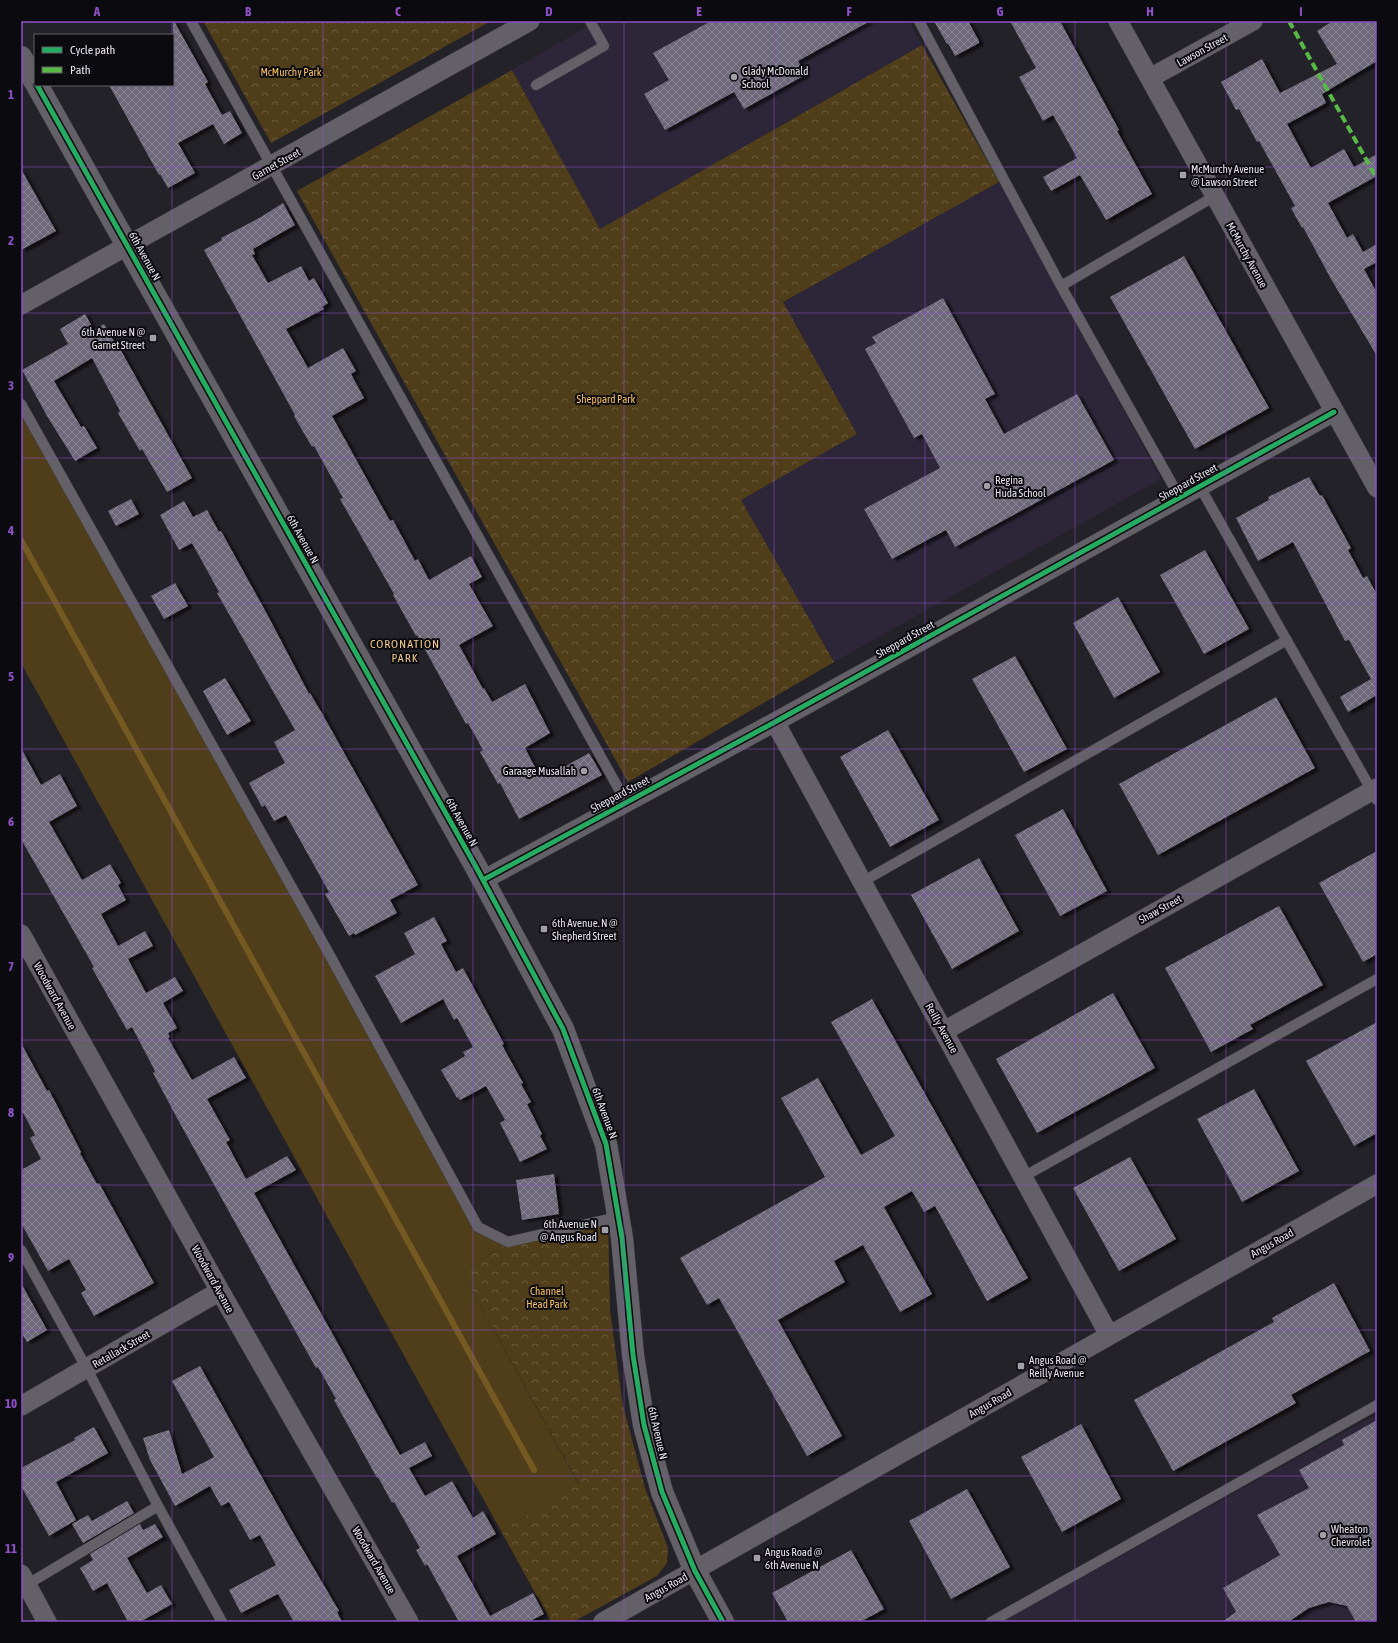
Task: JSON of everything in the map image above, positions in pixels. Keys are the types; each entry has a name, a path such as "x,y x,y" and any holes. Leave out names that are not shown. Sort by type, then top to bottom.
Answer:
{"street":[{"name":"Garnet Street","path":"21,305 530,21"},
{"name":"McMurchy Avenue","path":"1118,21 1377,488"},
{"name":"Lawson Street","path":"1150,78 1253,21"},
{"path":"21,57 34,80"},
{"name":"6th Avenue N","path":"38,86 483,880 563,1029 606,1144 622,1238 633,1355 644,1425 662,1492 695,1571 723,1622"},
{"name":"Sheppard Street","path":"483,880 775,722 1334,412"},
{"name":"Reilly Avenue","path":"775,722 1109,1335"},
{"name":"Shaw Street","path":"944,1031 1375,793"},
{"name":"Woodward Avenue","path":"21,934 220,1291 409,1622"},
{"name":"Angus Road","path":"603,1622 1377,1184"},
{"name":"Retallack Street","path":"21,1406 220,1291"},
{"path":"23,1582 47,1622"}],"lane":[{"path":"192,21 271,166 626,802"},
{"path":"536,85 604,46 590,21"},
{"path":"919,21 1061,286 1180,498"},
{"path":"1061,286 1215,196"},
{"path":"21,404 324,946 478,1227 508,1242 618,1217"},
{"path":"1200,487 1375,793"},
{"path":"862,882 1287,640"},
{"path":"1023,1177 1377,980"},
{"path":"21,1250 87,1368 158,1506 222,1622"},
{"path":"991,1622 1377,1405"},
{"path":"23,1582 158,1506"}],"shaded area":[{"path":"597,21 909,21 922,45 600,229 512,70"},
{"path":"999,182 1161,479 834,662 741,500 857,434 783,302"},
{"path":"1377,1414 1377,1622 1001,1622"}],"green space":[{"name":"McMurchy Park","path":"203,21 491,21 271,143"},
{"name":"Sheppard Park","path":"922,45 999,182 783,302 857,434 741,500 834,662 628,782 297,191 512,70 600,229"},
{"path":"21,404 478,1227 508,1242 462,1272 579,1485 501,1531 21,663"},
{"name":"Channel Head Park","path":"608,1218 610,1310 623,1406 645,1488 668,1548 667,1563 657,1576 573,1622 551,1622 501,1531 579,1484 462,1272 508,1242"}],"building":[{"path":"174,21 208,82 205,84 222,115 230,111 242,133 224,144 213,124 178,143 195,173 168,188 160,174 159,175 110,86 174,86"},
{"name":"Glady McDonald School","path":"711,21 870,21 798,61 805,75 744,109 734,92 665,130 644,94 669,80 653,53"},
{"path":"934,21 968,21 979,43 955,56"},
{"path":"1010,21 1060,21 1119,130 1117,131 1152,194 1106,220 1080,175 1051,191 1043,177 1077,158 1053,115 1043,121 1019,77 1036,68"},
{"path":"1333,21 1377,21 1377,61 1322,94 1326,103 1287,124 1311,168 1344,149 1354,167 1377,154 1377,176 1328,203 1347,238 1353,234 1363,252 1377,244 1377,262 1364,269 1377,293 1377,356 1291,208 1295,206 1259,141 1257,142 1239,109 1236,110 1221,82 1262,59 1280,93 1337,64 1317,31"},
{"path":"21,169 56,231 21,250"},
{"path":"283,203 295,225 253,249 255,254 252,255 268,283 301,266 309,281 314,278 328,303 322,307 324,309 286,329 308,368 343,348 356,371 351,374 364,398 332,416 390,521 393,520 415,561 418,559 429,580 471,556 482,577 469,584 493,626 459,645 483,689 484,688 492,702 525,684 550,733 525,748 540,777 544,774 546,777 589,753 602,775 519,819 500,783 498,784 480,752 483,750 468,723 466,724 393,595 394,594 340,499 343,498 314,446 312,447 294,416 295,415 204,250 222,240 221,238 261,217"},
{"path":"1184,256 1269,408 1195,449 1110,297"},
{"path":"943,298 995,394 985,399 1004,434 1077,394 1114,460 955,547 946,530 892,559 864,509 940,468 922,434 914,438 865,349 876,343 872,337"},
{"path":"85,314 94,330 104,324 118,348 119,347 192,478 167,492 142,449 140,451 118,413 120,411 92,358 54,381 81,427 84,426 97,448 75,461 47,416 22,370 68,344 60,329"},
{"path":"1309,477 1320,496 1322,495 1351,548 1348,550 1363,578 1367,576 1377,595 1377,695 1348,712 1340,697 1371,679 1349,640 1345,641 1293,542 1258,561 1236,518 1269,500 1268,497"},
{"path":"131,499 139,514 116,526 108,511"},
{"path":"184,501 193,517 207,510 219,532 221,531 309,694 310,693 323,715 418,885 390,900 397,913 355,935 354,933 349,936 325,894 329,892 286,815 274,821 265,805 262,807 249,783 285,763 274,742 295,730 217,593 219,592 192,543 179,550 160,515"},
{"path":"1205,550 1249,629 1204,654 1160,575"},
{"path":"175,583 188,606 164,619 151,596"},
{"path":"1118,597 1160,672 1114,698 1073,623"},
{"path":"1015,656 1067,749 1024,772 972,679"},
{"path":"225,678 251,721 227,735 203,691"},
{"path":"1276,697 1315,768 1158,855 1119,784"},
{"path":"888,730 939,820 890,847 840,757"},
{"path":"21,748 41,785 60,774 77,806 49,822 82,880 110,864 121,883 118,885 126,900 101,914 118,946 145,931 153,946 128,959 146,993 175,977 183,991 163,1003 177,1028 168,1033 170,1037 168,1038 192,1080 234,1057 246,1078 207,1099 230,1140 226,1142 246,1179 287,1156 296,1170 254,1193 400,1455 425,1442 432,1456 409,1468 425,1496 452,1481 473,1518 483,1511 496,1534 457,1556 490,1616 533,1593 544,1614 528,1622 459,1622 427,1564 425,1566 416,1550 420,1548 394,1502 392,1503 378,1477 377,1478 334,1400 336,1399 318,1367 316,1368 177,1118 153,1073 155,1071 132,1027 127,1030 92,968 94,967 21,839"},
{"path":"1063,809 1107,891 1060,916 1015,835"},
{"path":"1377,851 1377,954 1363,962 1319,883"},
{"path":"979,858 1019,931 952,969 911,895"},
{"path":"1279,906 1323,985 1250,1025 1253,1029 1211,1052 1165,968"},
{"path":"434,917 447,941 441,944 456,972 463,968 504,1044 502,1045 523,1083 521,1084 531,1102 527,1104 542,1134 540,1136 547,1149 520,1162 500,1123 505,1120 486,1086 460,1100 458,1097 457,1098 441,1070 465,1056 463,1052 473,1047 457,1018 454,1020 443,999 401,1023 375,976 415,954 404,933"},
{"path":"1113,993 1155,1068 1037,1133 996,1059"},
{"path":"872,999 1028,1278 987,1301 935,1206 924,1212 912,1191 884,1207 932,1294 900,1312 863,1245 834,1261 845,1282 778,1320 842,1436 807,1456 719,1298 707,1305 680,1258 825,1177 781,1098 818,1078 861,1155 895,1136 831,1022"},
{"path":"1377,1022 1377,1133 1354,1146 1306,1061"},
{"path":"21,1043 47,1091 49,1090 97,1184 99,1183 154,1283 94,1316 81,1293 86,1290 69,1259 48,1271 21,1223 21,1170 41,1159 30,1138 35,1135 21,1109"},
{"path":"1254,1089 1299,1171 1242,1202 1197,1119"},
{"path":"1130,1157 1176,1239 1119,1271 1073,1188"},
{"path":"554,1174 559,1214 522,1220 516,1180"},
{"path":"21,1283 47,1330 27,1342 21,1332"},
{"path":"1334,1283 1370,1351 1291,1395 1296,1403 1173,1471 1134,1400 1274,1322 1272,1318"},
{"path":"200,1366 292,1531 339,1611 337,1612 342,1622 294,1622 278,1594 241,1613 229,1590 276,1565 260,1535 250,1540 229,1502 221,1506 210,1486 175,1506 150,1460 143,1438 169,1430 182,1474 214,1457 172,1381"},
{"name":"Wheaton Chevrolet","path":"1377,1420 1377,1622 1356,1622 1347,1606 1329,1602 1309,1608 1288,1622 1222,1622 1236,1612 1223,1588 1280,1555 1257,1515 1309,1488 1299,1470 1344,1445 1342,1440"},
{"path":"1081,1424 1121,1499 1062,1532 1021,1457"},
{"path":"94,1427 108,1453 56,1482 76,1520 49,1536 21,1486 21,1468 75,1440 74,1438"},
{"path":"967,1489 1010,1567 951,1599 909,1521"},
{"path":"127,1501 134,1513 83,1543 72,1524 88,1515 92,1521"},
{"path":"140,1524 143,1530 155,1524 163,1537 127,1558 147,1593 161,1585 172,1604 140,1622 128,1622 107,1583 93,1591 80,1568 93,1560 90,1554"},
{"path":"851,1550 884,1609 860,1622 788,1622 772,1593"}],"waterway":[{"path":"21,540 534,1470"}],"marked path":[{"path":"1289,21 1377,179"}],"cycle path":[{"path":"38,86 476,867 563,1029 606,1144 622,1238 633,1355 644,1425 662,1492 695,1571 723,1622"},
{"path":"483,880 775,722 1334,412"}],"place":[{"name":"Glady McDonald School","path":"734,77"},
{"name":"McMurchy Avenue @ Lawson Street","path":"1183,175"},
{"name":"6th Avenue N @ Garnet Street","path":"153,338"},
{"name":"Regina Huda School","path":"987,486"},
{"name":"Garaage Musallah","path":"584,771"},
{"name":"6th Avenue. N @ Shepherd Street","path":"544,929"},
{"name":"6th Avenue N @ Angus Road","path":"605,1230"},
{"name":"Angus Road @ Reilly Avenue","path":"1021,1366"},
{"name":"Wheaton Chevrolet","path":"1323,1535"},
{"name":"Angus Road @ 6th Avenue N","path":"757,1558"}],"district":[{"name":"CORONATION PARK","path":"405,651"}]}
